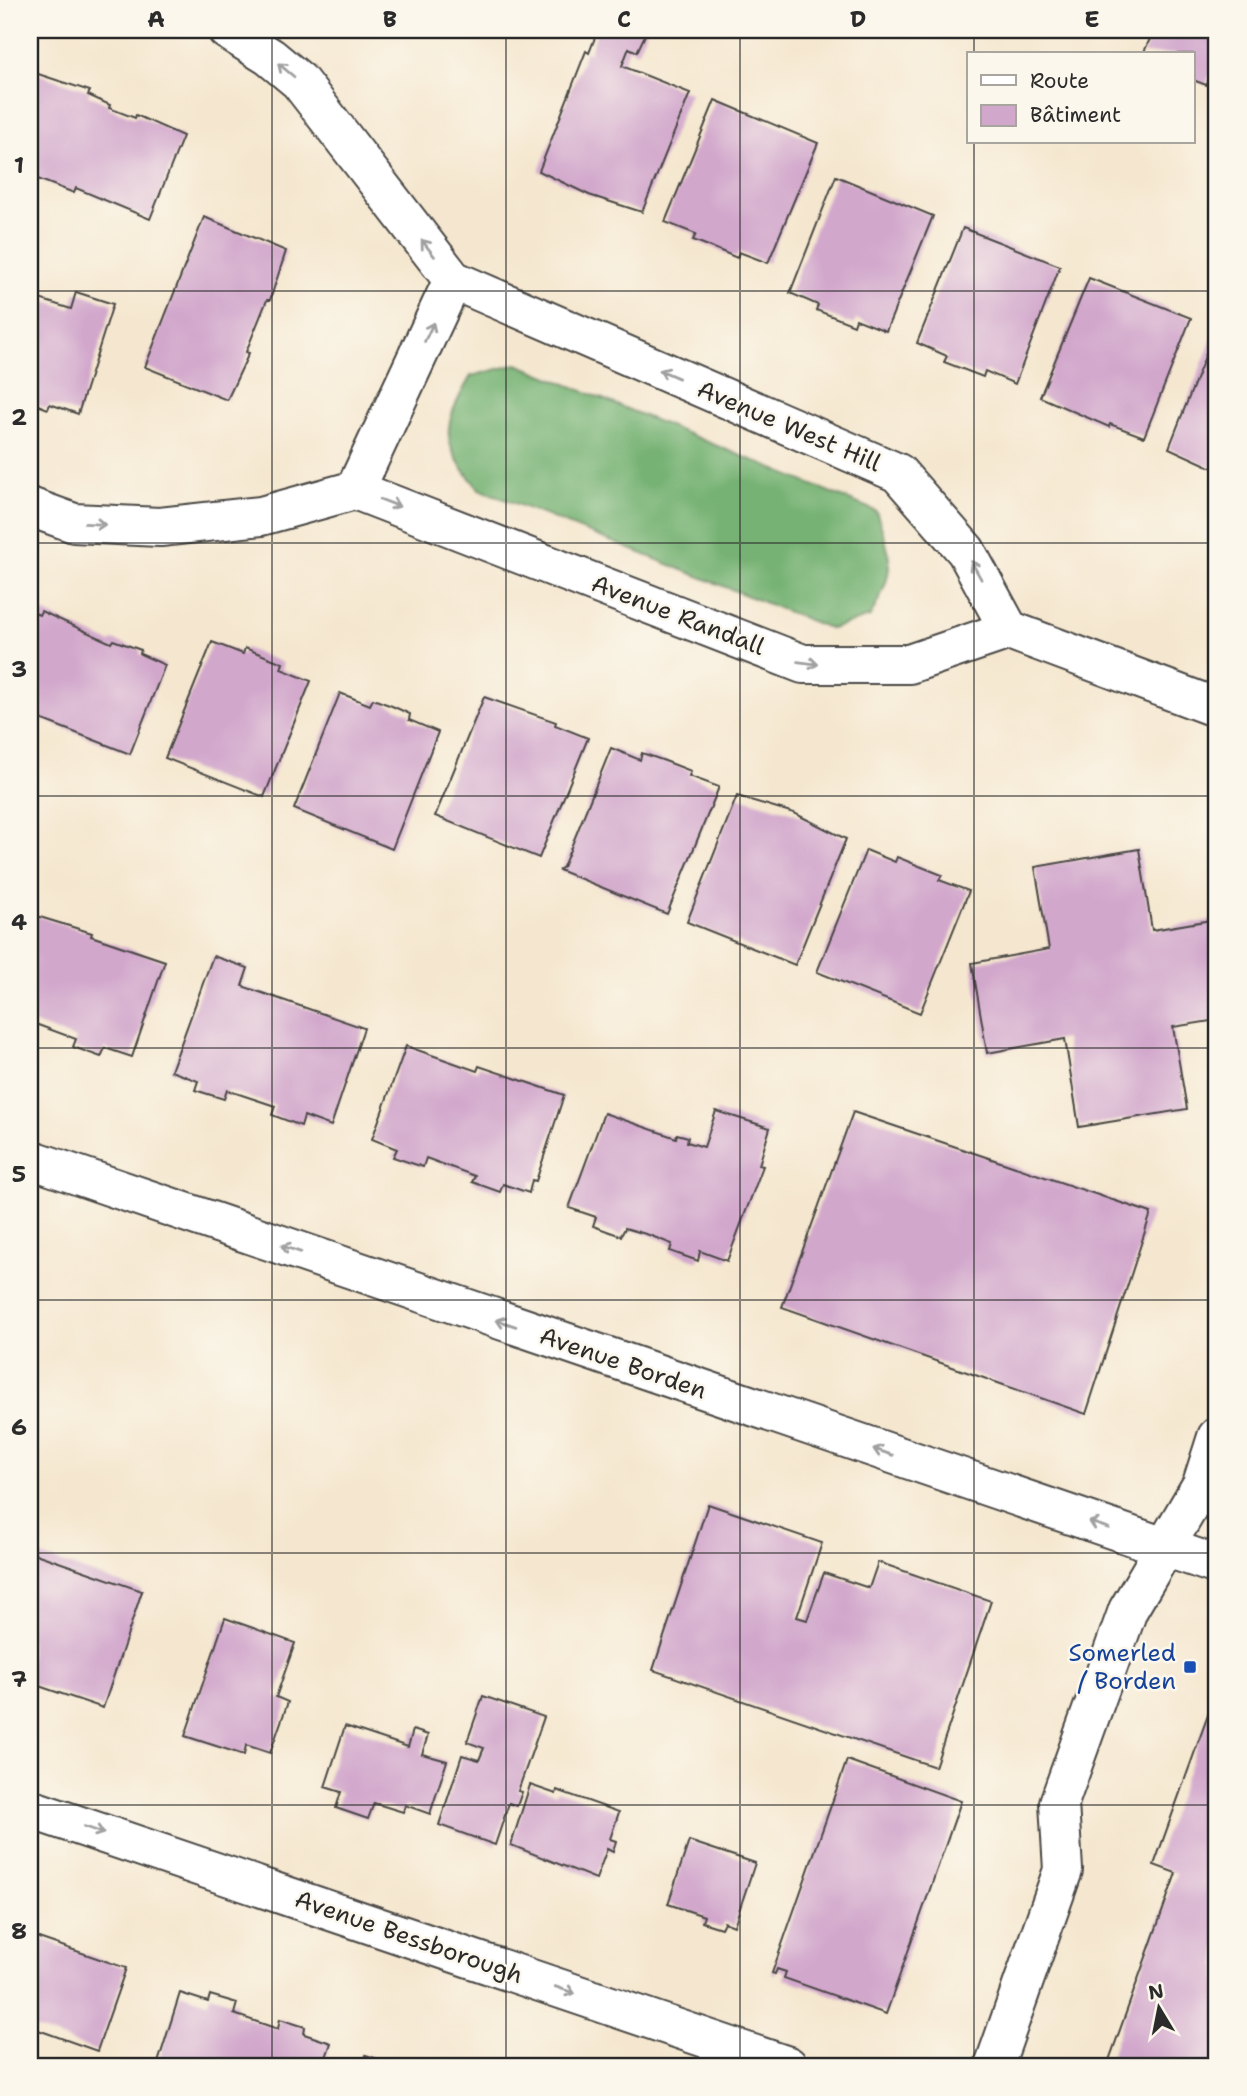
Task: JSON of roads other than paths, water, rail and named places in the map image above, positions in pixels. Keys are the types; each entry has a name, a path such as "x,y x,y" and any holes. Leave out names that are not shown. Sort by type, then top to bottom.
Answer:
{"street":[{"name":"Avenue West Hill","path":"248,35 299,81 453,280 898,473 966,551 1009,630"},
{"path":"30,507 75,523 160,527 261,516 355,490 453,280"},
{"name":"Avenue Randall","path":"355,490 803,664 909,664 1009,630"},
{"path":"1009,630 1217,708"},
{"name":"Avenue Borden","path":"30,1159 1217,1565"},
{"path":"994,2066 1063,1870 1059,1803 1128,1610 1202,1484 1217,1437"},
{"name":"Avenue Bessborough","path":"30,1808 788,2066"}],"place":[{"name":"Somerled / Borden","path":"1190,1667"}]}
